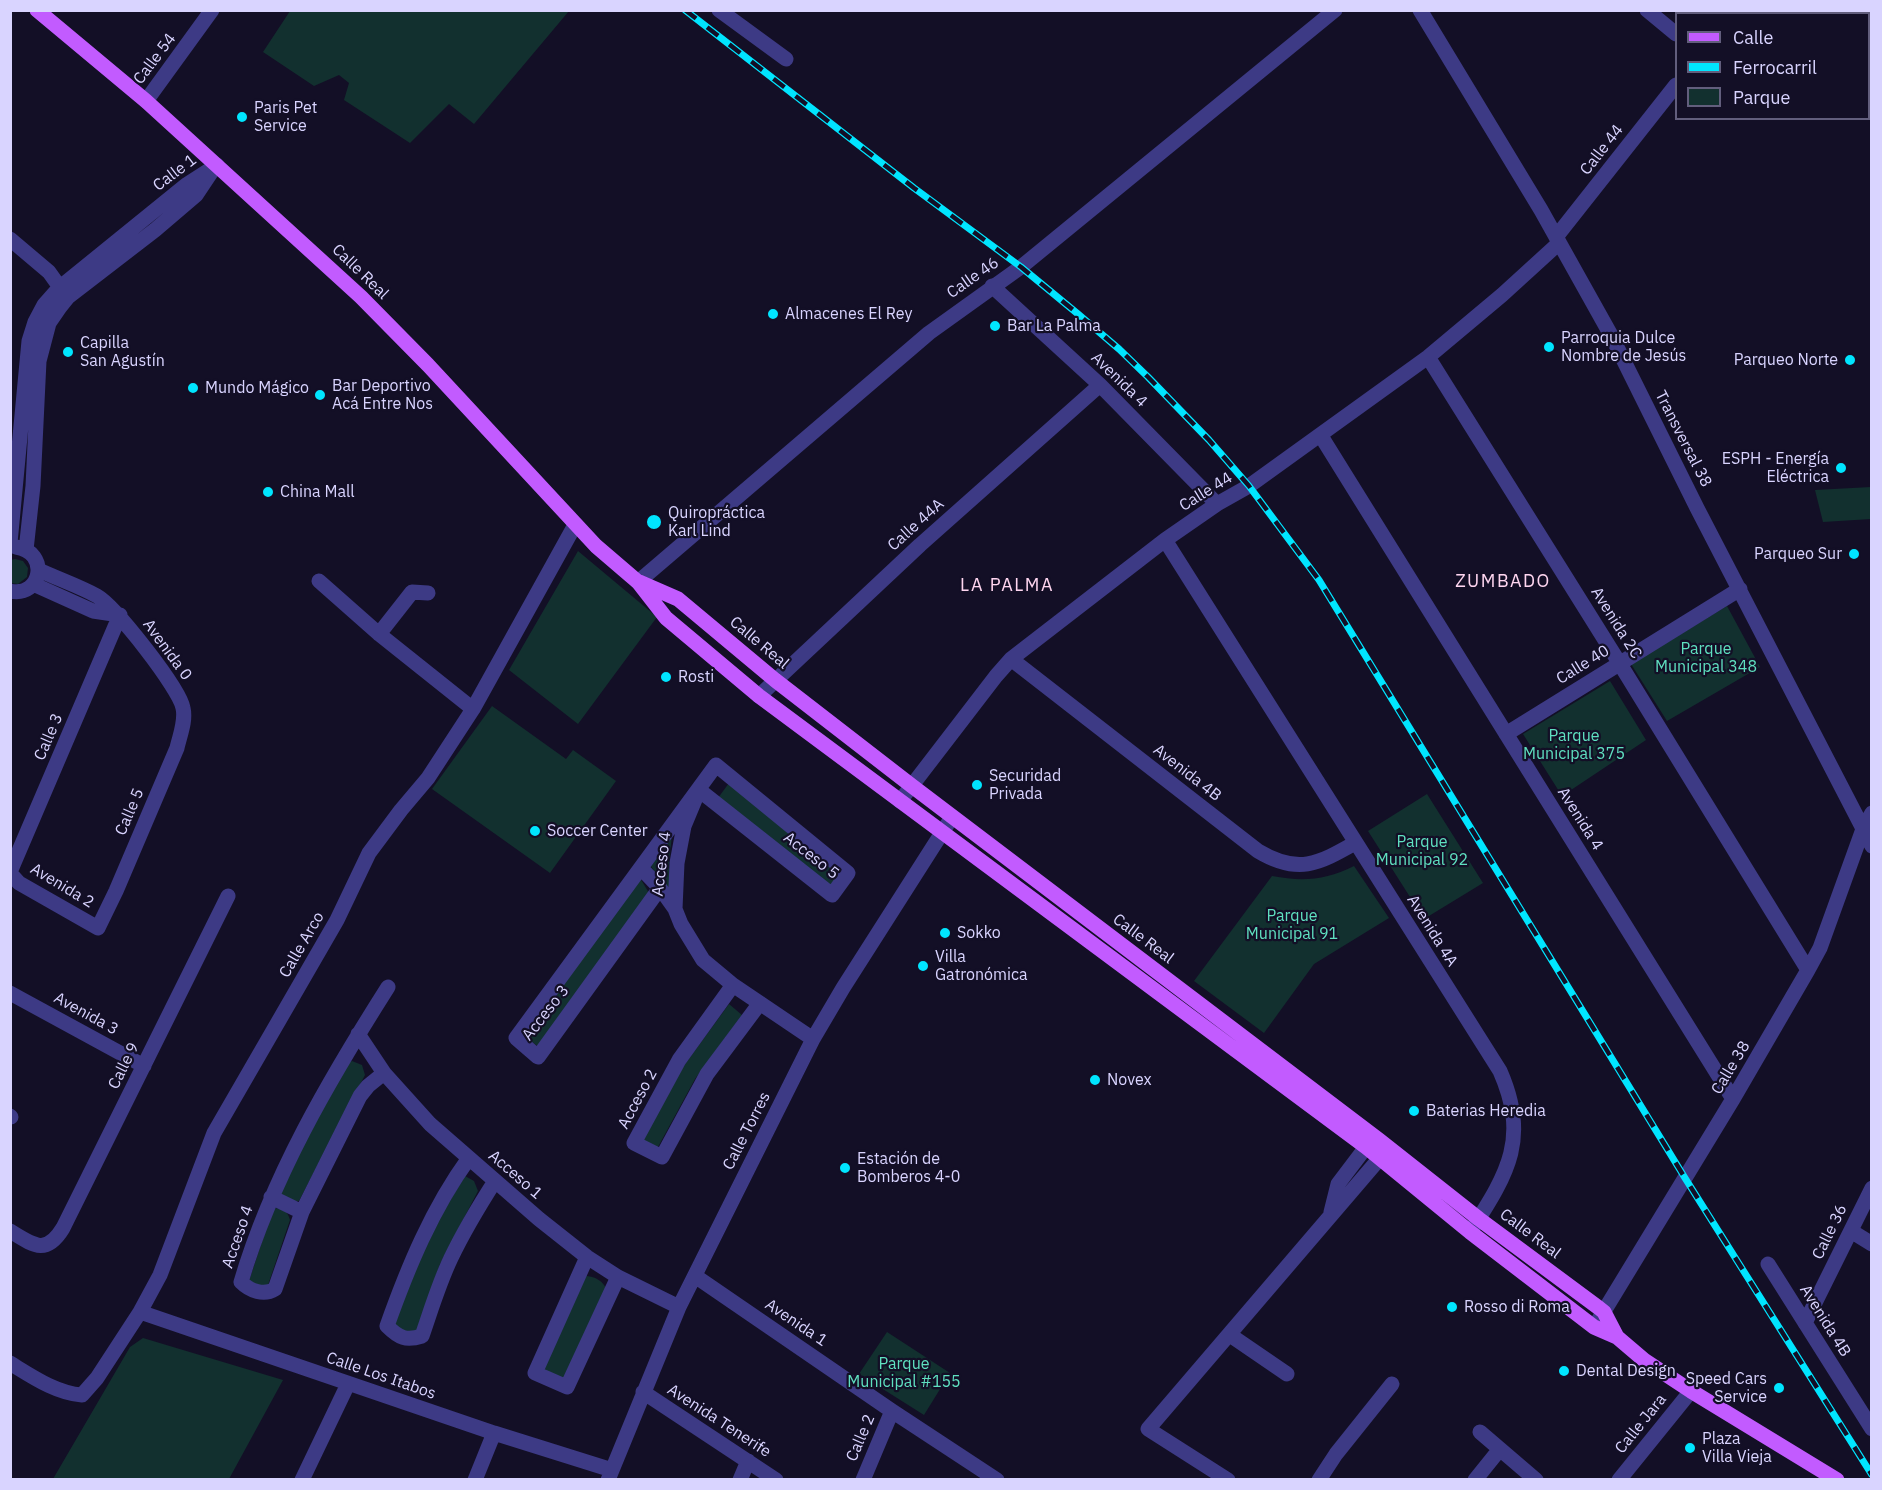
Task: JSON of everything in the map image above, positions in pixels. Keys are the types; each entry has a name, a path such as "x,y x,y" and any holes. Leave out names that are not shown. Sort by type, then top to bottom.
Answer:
{"main road":[{"name":"Calle Real","path":"37,10 146,100 361,297 428,365 575,525 638,582 666,618 759,696 1366,1147 1470,1232 1594,1327 1617,1337 1644,1360 1691,1391 1837,1479"},
{"name":"Calle Real","path":"638,582 678,599 775,680 952,817 1604,1312 1617,1337"}],"street":[{"name":"Calle 54","path":"146,100 212,10"},
{"path":"719,10 786,59"},
{"name":"Calle 46","path":"638,582 929,333 1021,267 1335,10"},
{"name":"Transversal 38","path":"1420,10 1558,240 1612,338 1872,846"},
{"path":"1647,10 1675,32"},
{"name":"Calle 44","path":"900,801 1011,659 1165,540 1321,436 1428,357 1502,295 1558,240 1675,88"},
{"name":"Calle 1","path":"26,550 33,486 27,356 35,322 44,305 151,224 196,195 216,165"},
{"path":"10,239 49,272 64,292"},
{"path":"10,253 41,279 64,292"},
{"name":"Avenida 4","path":"992,286 1100,385 1217,504"},
{"name":"Avenida 2C","path":"1428,357 1809,970"},
{"name":"Calle 44A","path":"759,696 920,545 1100,385"},
{"name":"Calle 1","path":"10,543 30,409"},
{"name":"Avenida 4","path":"1321,436 1733,1099"},
{"name":"Calle Arco","path":"10,1363 46,1384 69,1394 82,1395 97,1378 140,1312 160,1275 214,1133 337,920 369,853 428,778 473,709 575,525"},
{"name":"Avenida 4A","path":"1165,540 1500,1071 1509,1091 1515,1127 1510,1157 1496,1191 1470,1232"},
{"path":"10,548 26,550 36,558 36,577 28,589 12,596"},
{"name":"Avenida 0","path":"36,577 93,611 120,615 172,684 183,706"},
{"path":"319,581 379,634 473,709"},
{"name":"Calle 40","path":"1506,734 1740,589"},
{"path":"379,634 412,592 428,593"},
{"name":"Calle 3","path":"10,872 120,615"},
{"name":"Avenida 4B","path":"1011,659 1270,858 1283,863 1310,864 1322,861 1355,843"},
{"name":"Calle 5","path":"98,928 177,748 183,724 183,706"},
{"name":"Acceso 5","path":"699,790 832,895 848,873 716,765"},
{"name":"Acceso 4","path":"641,868 716,765"},
{"name":"Acceso 4","path":"675,909 679,854 684,826 699,790"},
{"name":"Calle 38","path":"1594,1327 1809,970 1820,948 1863,829 1872,813"},
{"name":"Calle Torres","path":"610,1475 680,1307 813,1039 952,817"},
{"path":"641,868 660,888 675,909 681,924 703,960 733,985 813,1039"},
{"name":"Acceso 3","path":"641,868 516,1038 538,1057 660,888"},
{"name":"Avenida 2","path":"10,872 19,883 98,928"},
{"name":"Calle 9","path":"10,1231 33,1245 46,1246 56,1240 228,896"},
{"name":"Acceso 2","path":"733,985 679,1060 634,1143 662,1157 707,1074 760,1003"},
{"name":"Acceso 4","path":"384,1073 360,1096 302,1212 275,1289 261,1293 246,1287 241,1282 271,1197 297,1144 358,1034 388,987"},
{"name":"Avenida 3","path":"10,993 144,1066"},
{"name":"Acceso 1","path":"358,1034 384,1073 430,1124 539,1219 587,1257 618,1277 680,1307"},
{"path":"1330,1218 1338,1184 1366,1147"},
{"path":"469,1158 458,1173 414,1253 387,1326 396,1335 410,1340 422,1336 434,1299 451,1259 495,1181"},
{"path":"1228,1479 1148,1429 1380,1158"},
{"name":"Calle 36","path":"1805,1323 1872,1188"},
{"path":"271,1197 302,1212"},
{"path":"1851,1232 1872,1244"},
{"path":"587,1257 534,1373 567,1387 618,1277"},
{"name":"Avenida 4B","path":"1768,1264 1872,1429"},
{"name":"Avenida 1","path":"695,1276 892,1411 997,1479"},
{"name":"Calle Los Itabos","path":"140,1312 610,1475"},
{"path":"1230,1335 1287,1374"},
{"path":"302,1479 348,1384"},
{"path":"1319,1479 1392,1384"},
{"name":"Calle Jara","path":"1619,1479 1691,1391"},
{"name":"Avenida Tenerife","path":"643,1392 776,1479"},
{"name":"Calle 2","path":"863,1479 892,1411"},
{"path":"1480,1432 1536,1479"},
{"path":"475,1479 494,1433"},
{"path":"1475,1479 1500,1449"},
{"path":"740,1479 748,1461"}],"green space":[{"path":"290,11 569,11 474,124 449,104 410,143 344,100 349,83 339,75 314,86 263,52"},
{"path":"1871,487 1871,519 1823,522 1815,490"},
{"path":"578,551 657,617 578,724 509,670"},
{"path":"11,560 23,561 28,568 27,577 18,584 11,583"},
{"name":"Parque Municipal 348","path":"1727,606 1760,667 1667,721 1631,664"},
{"name":"Parque Municipal 375","path":"1610,681 1646,740 1562,796 1523,734"},
{"name":"Soccer Center","path":"492,706 566,759 573,750 616,781 550,873 432,789"},
{"path":"729,783 840,872 830,887 718,798"},
{"name":"Parque Municipal 92","path":"1427,794 1483,883 1424,919 1368,831"},
{"path":"672,835 669,863 669,892 650,865"},
{"name":"Parque Municipal 91","path":"1354,866 1389,918 1314,964 1264,1033 1194,981 1272,876 1294,879 1324,877"},
{"path":"640,878 649,893 539,1047 525,1037"},
{"path":"729,1004 742,1015 695,1079 658,1147 642,1140 683,1067"},
{"path":"352,1061 362,1065 365,1075 299,1201 285,1201 278,1190 345,1064"},
{"path":"465,1176 474,1181 478,1191 440,1264 417,1330 409,1335 392,1323 418,1253"},
{"path":"273,1208 284,1211 290,1220 265,1288 248,1284"},
{"path":"585,1276 598,1280 607,1290 565,1379 553,1378 543,1367"},
{"name":"Parque Municipal #155","path":"887,1332 950,1373 924,1415 859,1374"},
{"path":"143,1338 283,1380 229,1479 53,1479 130,1347"}],"railway":[{"path":"685,10 914,188 1021,267 1078,314 1148,377 1209,440 1249,486 1319,580 1685,1178 1872,1475"}],"place":[{"name":"Paris Pet Service","path":"242,117"},
{"name":"Almacenes El Rey","path":"773,314"},
{"name":"Bar La Palma","path":"995,326"},
{"name":"Parroquia Dulce Nombre de Jesús","path":"1549,347"},
{"name":"Capilla San Agustín","path":"68,352"},
{"name":"Parqueo Norte","path":"1850,360"},
{"name":"Mundo Mágico","path":"193,388"},
{"name":"Bar Deportivo Acá Entre Nos","path":"320,395"},
{"name":"ESPH - Energía Eléctrica","path":"1841,468"},
{"name":"China Mall","path":"268,492"},
{"name":"Quiropráctica Karl Lind","path":"654,522"},
{"name":"Parqueo Sur","path":"1854,554"},
{"name":"Rosti","path":"666,677"},
{"name":"Securidad Privada","path":"977,785"},
{"name":"Soccer Center","path":"535,831"},
{"name":"Sokko","path":"945,933"},
{"name":"Villa Gatronómica","path":"923,966"},
{"name":"Novex","path":"1095,1080"},
{"name":"Baterias Heredia","path":"1414,1111"},
{"name":"Estación de Bomberos 4-0","path":"845,1168"},
{"name":"Rosso di Roma","path":"1452,1307"},
{"name":"Dental Design","path":"1564,1371"},
{"name":"Speed Cars Service","path":"1779,1388"},
{"name":"Plaza Villa Vieja","path":"1690,1448"}],"district":[{"name":"ZUMBADO","path":"1503,582"},
{"name":"LA PALMA","path":"1007,586"}]}
